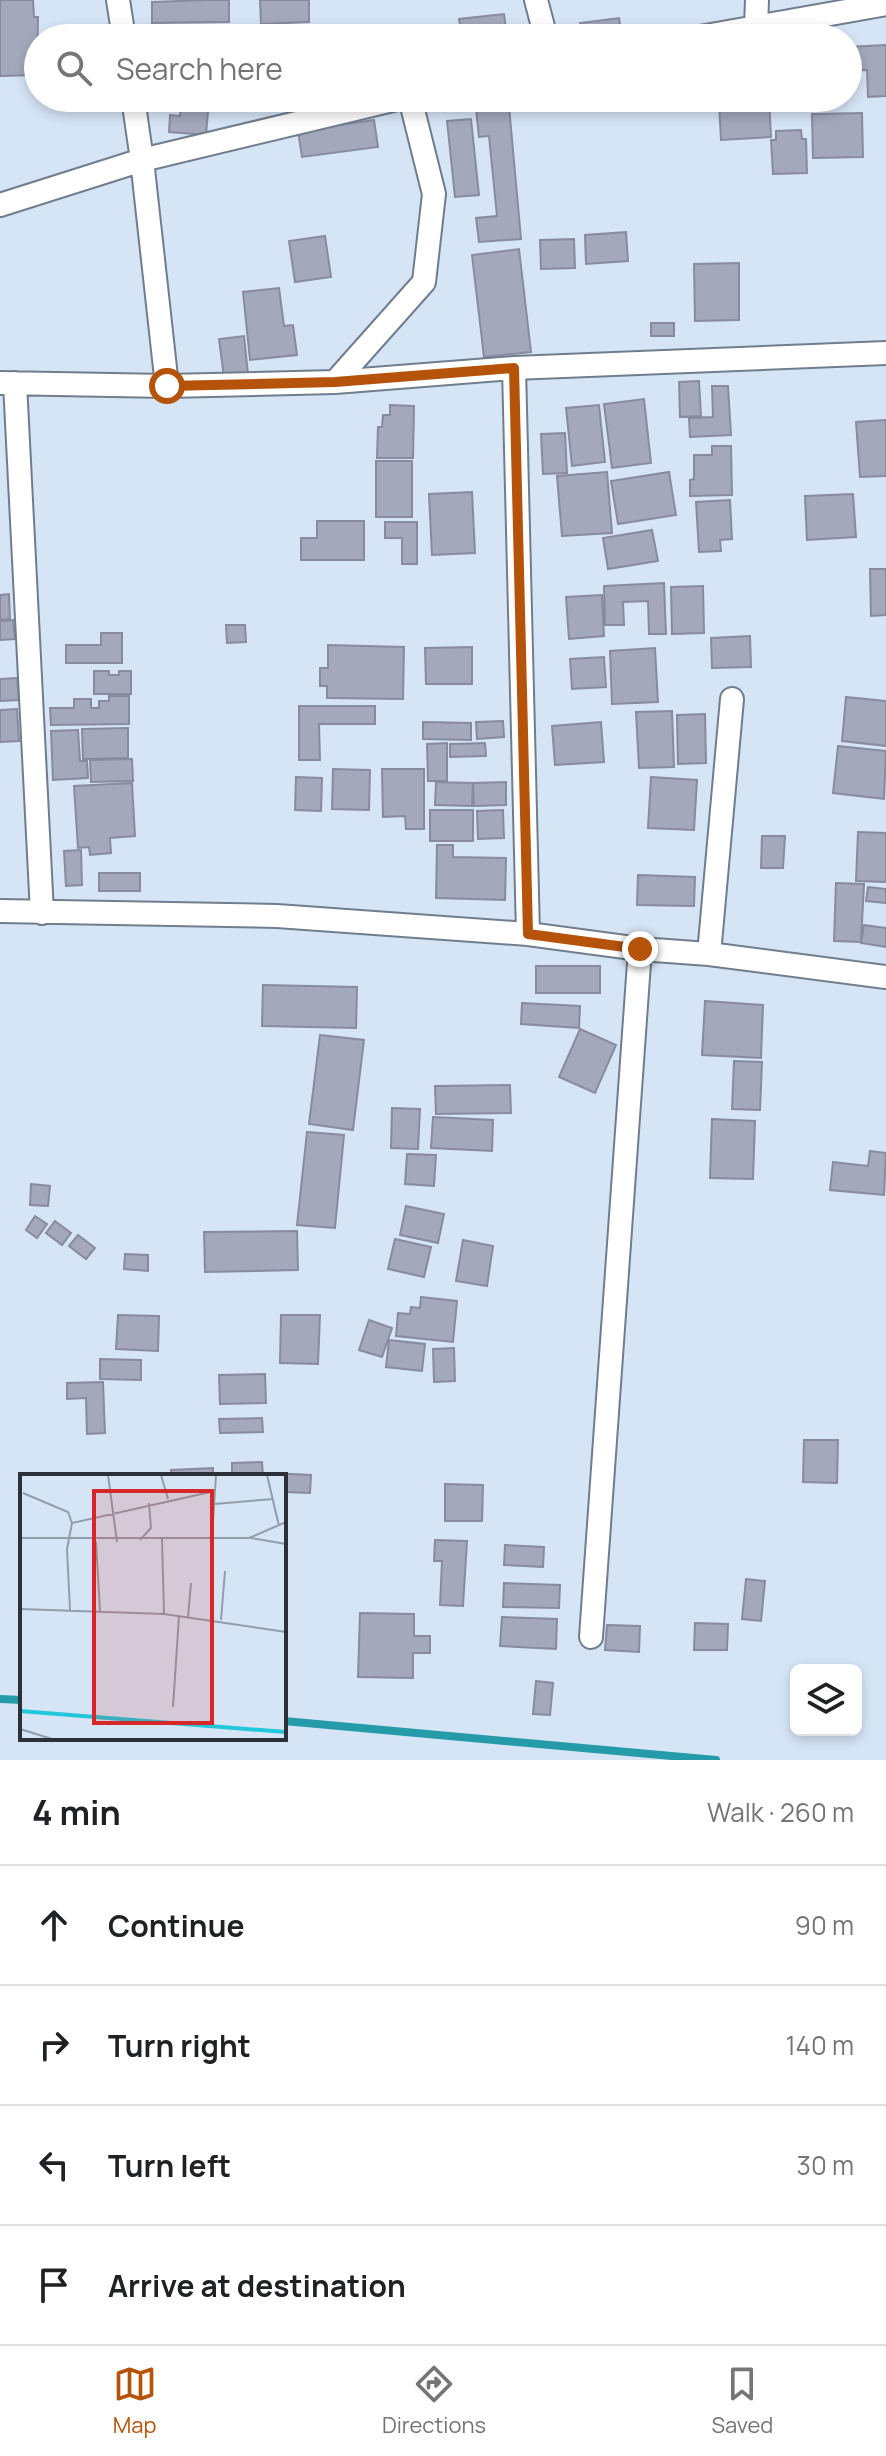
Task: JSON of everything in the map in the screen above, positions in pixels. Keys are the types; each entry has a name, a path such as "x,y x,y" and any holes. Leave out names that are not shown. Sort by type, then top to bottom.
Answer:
{"street":[{"path":"118,0 122,24"},
{"path":"536,0 542,24"},
{"path":"756,24 757,0"},
{"path":"768,24 886,4"},
{"path":"135,112 167,386"},
{"path":"0,205 142,160 343,112"},
{"path":"335,382 424,282 434,194 414,112"},
{"path":"42,913 8,383 167,386 335,382 514,368 886,353"},
{"path":"514,368 528,934"},
{"path":"709,954 732,699"},
{"path":"0,911 277,916 528,934 886,977"},
{"path":"591,1637 640,949"}],"building":[{"path":"0,0 33,0 34,17 38,17 38,24 24,24 24,75 0,76"},
{"path":"229,0 229,22 152,23 152,2"},
{"path":"260,0 309,0 309,22 261,24"},
{"path":"504,14 505,24 460,24 459,19"},
{"path":"619,18 620,24 580,24"},
{"path":"886,45 886,96 868,97 867,70 862,70 862,46"},
{"path":"180,112 208,112 206,135 169,132 170,115 180,116"},
{"path":"476,112 510,112 521,239 479,242 476,218 497,216 489,136 479,137"},
{"path":"720,112 770,112 771,137 721,140"},
{"path":"862,113 863,157 813,158 812,114"},
{"path":"471,119 479,195 455,197 447,121"},
{"path":"374,120 378,147 302,157 298,131"},
{"path":"801,130 802,139 806,139 807,173 773,174 771,140 776,140 776,131"},
{"path":"626,232 628,261 586,264 585,235"},
{"path":"325,236 331,277 295,282 289,241"},
{"path":"574,239 575,268 541,269 540,240"},
{"path":"519,249 531,352 484,357 472,255"},
{"path":"739,263 739,320 695,321 694,264"},
{"path":"279,288 284,326 293,325 297,355 250,360 243,292"},
{"path":"651,323 674,323 674,336 651,336"},
{"path":"244,336 248,374 224,377 219,339"},
{"path":"699,381 701,416 680,417 679,382"},
{"path":"712,386 728,386 731,435 690,437 689,418 713,417"},
{"path":"644,399 651,463 612,468 604,404"},
{"path":"390,405 414,406 413,458 377,458 378,427 382,427 383,415 390,415"},
{"path":"599,405 605,462 572,466 566,408"},
{"path":"886,420 886,476 860,477 856,422"},
{"path":"565,433 567,473 543,474 541,434"},
{"path":"712,446 731,446 732,495 690,496 694,455 712,455"},
{"path":"376,461 412,461 412,517 376,517"},
{"path":"607,472 612,533 562,536 557,476"},
{"path":"669,472 676,515 618,524 611,481"},
{"path":"472,492 475,553 432,555 429,494"},
{"path":"853,494 856,537 807,540 805,496"},
{"path":"730,500 732,539 720,540 721,551 699,552 696,502"},
{"path":"317,521 364,521 364,560 301,560 301,538 317,538"},
{"path":"385,522 417,522 417,564 402,564 402,538 385,538"},
{"path":"652,530 658,561 608,569 603,538"},
{"path":"870,569 886,569 886,615 871,616"},
{"path":"664,583 666,634 649,634 648,601 623,602 624,625 605,625 604,586"},
{"path":"703,586 704,633 672,634 671,587"},
{"path":"9,594 10,619 0,620 0,595"},
{"path":"602,595 604,636 569,639 566,597"},
{"path":"13,620 15,639 0,640 0,621"},
{"path":"226,625 245,625 246,642 227,643"},
{"path":"101,633 122,633 122,663 66,663 66,645 101,645"},
{"path":"750,636 751,667 712,668 711,638"},
{"path":"328,645 404,647 403,699 327,698 327,686 320,686 320,668 328,668"},
{"path":"472,647 472,684 426,684 425,648"},
{"path":"655,648 658,702 612,704 610,651"},
{"path":"604,657 606,687 572,689 570,659"},
{"path":"94,671 119,675 119,671 131,671 131,694 94,694"},
{"path":"17,678 19,700 0,701 0,679"},
{"path":"109,696 129,696 129,724 51,725 50,708 74,708 74,699 91,699 91,708 99,708 99,701 109,701"},
{"path":"846,697 886,701 886,746 842,741"},
{"path":"299,706 375,706 375,724 319,724 320,760 299,760"},
{"path":"17,709 19,741 0,742 0,710"},
{"path":"672,711 674,767 639,768 636,712"},
{"path":"705,714 706,763 678,764 677,715"},
{"path":"503,721 504,737 477,739 476,722"},
{"path":"423,722 471,723 471,740 423,739"},
{"path":"601,722 604,762 555,765 552,726"},
{"path":"128,728 128,758 83,759 82,729"},
{"path":"78,730 80,761 87,761 88,778 53,780 51,731"},
{"path":"447,743 447,781 428,781 427,744"},
{"path":"485,743 486,756 450,757 450,744"},
{"path":"838,746 886,751 884,799 833,793"},
{"path":"132,759 133,781 91,782 90,760"},
{"path":"333,769 370,770 369,810 332,809"},
{"path":"382,769 424,769 424,829 406,829 405,816 383,817"},
{"path":"296,777 322,778 321,811 295,810"},
{"path":"651,777 697,780 694,830 648,828"},
{"path":"436,782 473,783 472,806 435,805"},
{"path":"506,782 506,805 474,806 473,783"},
{"path":"132,783 135,836 110,838 111,853 90,855 89,847 78,848 74,786"},
{"path":"430,810 473,810 473,841 430,841"},
{"path":"503,810 504,838 478,839 477,811"},
{"path":"858,832 886,833 886,882 856,881"},
{"path":"762,836 785,836 783,868 761,868"},
{"path":"437,845 453,845 453,857 506,858 505,900 436,898"},
{"path":"81,850 82,885 66,886 64,851"},
{"path":"99,873 140,873 140,891 99,891"},
{"path":"638,875 695,877 694,906 637,905"},
{"path":"836,883 864,884 861,942 834,941"},
{"path":"868,887 886,889 886,903 866,901"},
{"path":"864,925 886,928 886,947 861,943"},
{"path":"536,966 600,966 600,993 536,993"},
{"path":"263,985 357,987 356,1028 262,1026"},
{"path":"705,1001 763,1005 761,1058 702,1055"},
{"path":"522,1003 580,1006 579,1028 521,1024"},
{"path":"580,1029 616,1045 595,1093 559,1077"},
{"path":"320,1035 364,1040 353,1130 309,1124"},
{"path":"734,1061 762,1062 760,1110 732,1109"},
{"path":"510,1085 511,1113 436,1114 435,1086"},
{"path":"392,1108 420,1109 418,1149 391,1148"},
{"path":"433,1117 493,1120 492,1151 431,1148"},
{"path":"712,1119 755,1121 753,1179 710,1178"},
{"path":"307,1132 344,1135 335,1228 297,1225"},
{"path":"870,1151 886,1153 884,1195 830,1190 833,1162 868,1166"},
{"path":"407,1154 436,1155 434,1186 405,1184"},
{"path":"31,1184 50,1186 48,1206 30,1205"},
{"path":"406,1206 444,1214 438,1243 400,1235"},
{"path":"35,1216 47,1224 37,1238 26,1230"},
{"path":"55,1221 71,1233 62,1245 46,1233"},
{"path":"297,1231 298,1270 205,1272 204,1232"},
{"path":"78,1235 95,1248 86,1259 69,1246"},
{"path":"395,1239 431,1247 424,1277 388,1269"},
{"path":"463,1240 493,1246 487,1286 456,1281"},
{"path":"125,1254 148,1255 148,1271 124,1269"},
{"path":"421,1297 457,1301 453,1342 396,1336 398,1313 410,1314 411,1307 420,1308"},
{"path":"118,1315 159,1316 158,1351 116,1349"},
{"path":"281,1315 320,1315 318,1364 280,1363"},
{"path":"369,1320 392,1328 382,1357 359,1350"},
{"path":"389,1340 425,1344 422,1371 386,1367"},
{"path":"454,1348 455,1381 434,1382 433,1349"},
{"path":"100,1359 141,1360 141,1380 100,1379"},
{"path":"265,1374 266,1403 220,1404 219,1375"},
{"path":"103,1382 105,1433 87,1434 86,1398 67,1399 67,1383"},
{"path":"262,1418 263,1432 220,1433 219,1419"},
{"path":"804,1440 838,1440 837,1483 803,1482"},
{"path":"262,1462 263,1474 232,1474 232,1463"},
{"path":"213,1468 213,1474 172,1474 171,1470"},
{"path":"270,1473 311,1475 310,1493 286,1492 286,1474"},
{"path":"445,1484 483,1485 482,1521 445,1521"},
{"path":"435,1540 467,1541 463,1606 440,1605 442,1561 434,1561"},
{"path":"505,1545 544,1547 543,1567 504,1565"},
{"path":"746,1579 765,1581 761,1621 742,1619"},
{"path":"504,1583 560,1585 559,1608 503,1607"},
{"path":"360,1613 414,1614 414,1636 430,1636 430,1653 413,1653 413,1678 358,1677"},
{"path":"502,1617 557,1619 556,1649 500,1646"},
{"path":"695,1623 728,1624 727,1650 694,1650"},
{"path":"607,1625 640,1626 639,1652 605,1650"},
{"path":"536,1681 553,1683 550,1715 533,1714"}],"waterway":[{"path":"0,1699 20,1700"},
{"path":"286,1721 716,1760"}],"route":[{"path":"167,386 335,382 514,368 528,934 640,949"}]}
